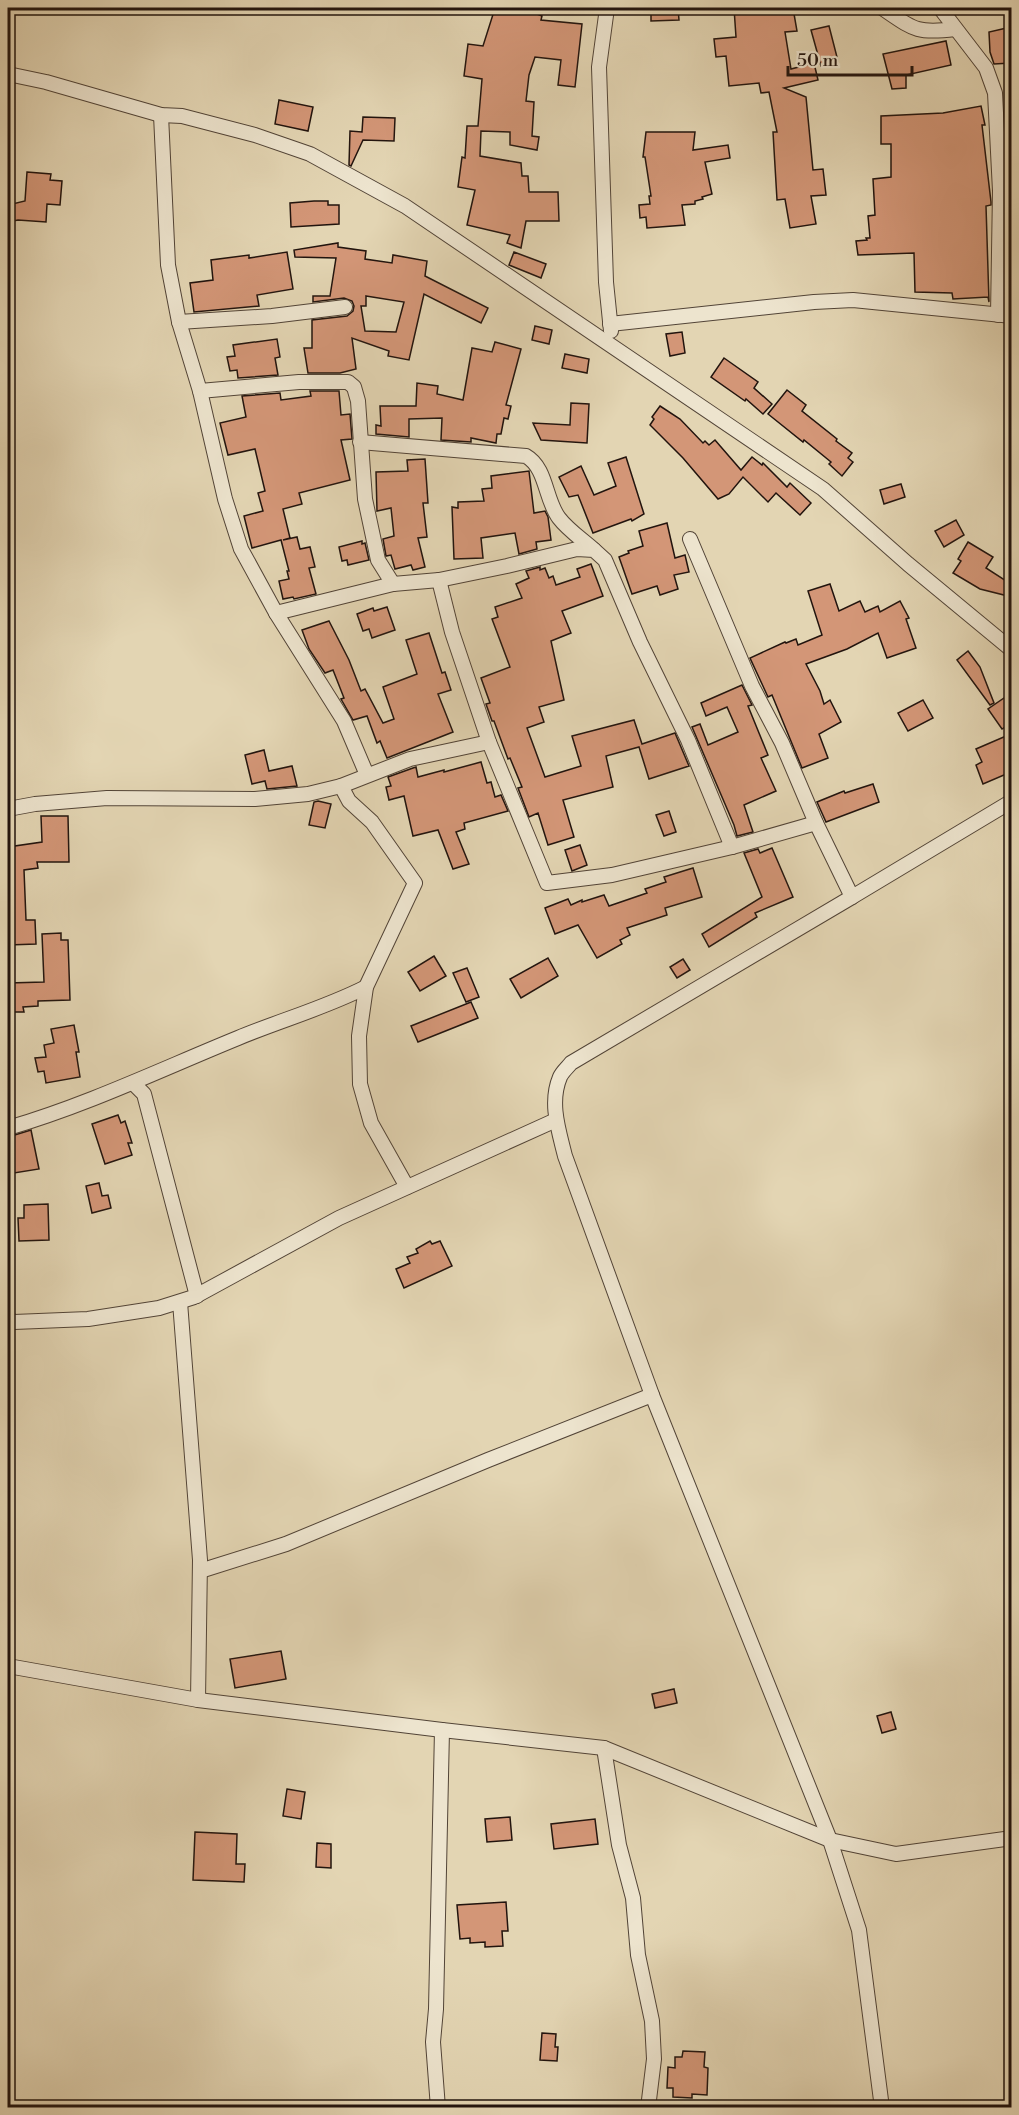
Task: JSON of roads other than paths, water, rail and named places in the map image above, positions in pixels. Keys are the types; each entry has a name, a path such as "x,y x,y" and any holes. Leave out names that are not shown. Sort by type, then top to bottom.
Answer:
{"street":[{"path":"607,8 599,67 606,282 614,348"},
{"path":"882,8 909,27 919,31 955,29"},
{"path":"610,324 814,302 853,300 1005,315 995,93 986,69 940,8"},
{"path":"8,74 45,82 161,115 182,116 255,135 310,154 405,206 823,489 1011,650"},
{"path":"161,115 168,265 179,322 200,392 225,499 242,549 276,613 344,721 367,775"},
{"path":"179,322 272,316 345,308"},
{"path":"200,392 299,382 348,382 354,387 358,401 365,500 378,560 393,584"},
{"path":"360,442 526,456 533,459 558,517 605,560 640,642 687,740 732,847"},
{"path":"690,539 752,686 782,743 816,823 852,897"},
{"path":"276,613 393,584 439,580 577,549 594,550"},
{"path":"439,580 452,632 489,741 547,883 612,875 732,847 816,823"},
{"path":"8,809 35,804 107,798 255,799 308,794 341,786 410,759 489,741"},
{"path":"341,786 349,801 372,822 415,883 366,987 359,1036 360,1084 371,1123 407,1187"},
{"path":"882,2108 859,1930 830,1840 652,1395 565,1156 555,1106 560,1077 571,1063 1011,801"},
{"path":"8,1128 49,1116 133,1083 249,1033 339,1001 366,987"},
{"path":"133,1083 144,1094 197,1296"},
{"path":"8,1319 14,1322 88,1319 159,1308 197,1296 339,1218 556,1120"},
{"path":"180,1302 200,1571 198,1700"},
{"path":"200,1571 286,1544 652,1395"},
{"path":"8,1666 198,1700 604,1748 830,1840 896,1854 1011,1838"},
{"path":"438,2108 433,2042 436,2009 442,1730"},
{"path":"604,1748 619,1845 633,1898 638,1955 652,2021 654,2059 648,2108"}]}
